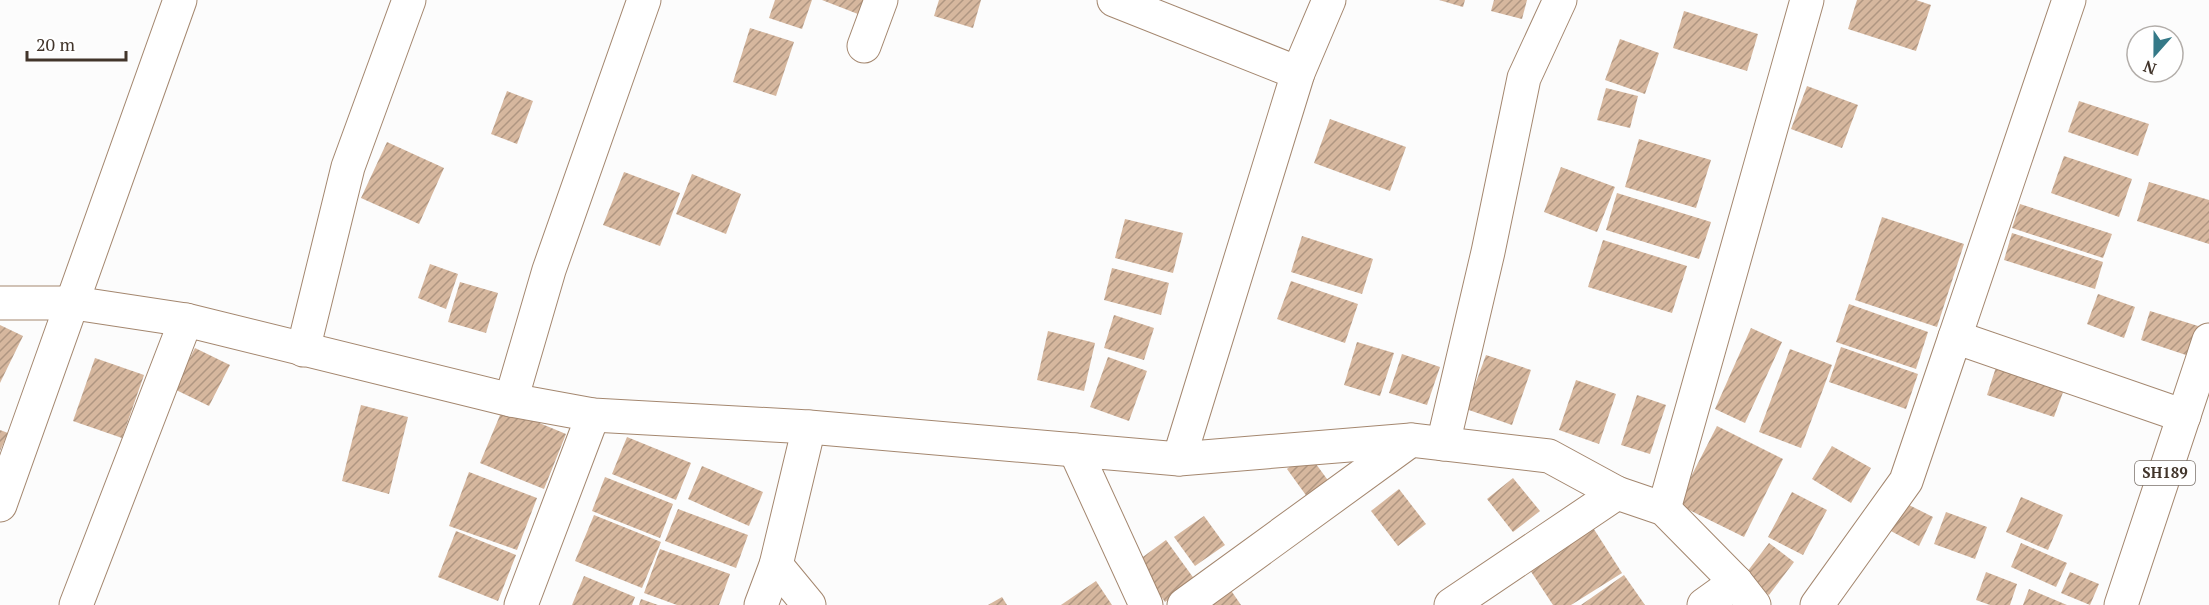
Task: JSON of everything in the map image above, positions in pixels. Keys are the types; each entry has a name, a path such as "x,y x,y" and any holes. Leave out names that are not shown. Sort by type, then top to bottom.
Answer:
{"street":[{"path":"0,505 74,303 180,0"},
{"path":"303,351 348,167 409,0"},
{"path":"511,400 549,270 644,0"},
{"path":"864,46 881,0"},
{"path":"1179,459 1298,73 1329,0"},
{"path":"1443,444 1488,252 1524,78 1560,0"},
{"path":"1664,509 1808,0"},
{"path":"1816,605 1906,481 2069,0"},
{"path":"1124,2 1298,73"},
{"path":"0,303 74,303 186,321 511,400 593,415 809,427 1179,459 1411,440 1549,456 1617,493 1664,509 1745,593 1704,605"},
{"path":"76,605 186,321"},
{"path":"1955,337 2184,416"},
{"name":"SH189","path":"2121,605 2209,340"},
{"path":"521,605 593,415"},
{"path":"760,605 776,565 809,427"},
{"path":"1184,605 1411,440"},
{"path":"1075,450 1146,605"},
{"path":"1450,605 1617,493"},
{"path":"776,565 809,605"}],"building":[{"path":"775,0 812,0 802,29 769,18"},
{"path":"822,0 869,0 863,16"},
{"path":"939,0 981,0 973,28 934,16"},
{"path":"1439,0 1465,0 1463,7"},
{"path":"1494,0 1527,0 1522,19 1491,11"},
{"path":"1857,0 1916,0 1931,5 1916,51 1848,29"},
{"path":"1684,11 1758,34 1747,71 1673,48"},
{"path":"750,28 794,42 776,96 733,82"},
{"path":"1620,39 1659,53 1645,94 1605,80"},
{"path":"1807,86 1858,105 1842,148 1791,129"},
{"path":"1606,88 1638,96 1630,128 1597,120"},
{"path":"507,91 533,101 517,144 491,134"},
{"path":"2079,101 2149,124 2138,156 2068,132"},
{"path":"1330,119 1406,147 1390,191 1314,163"},
{"path":"1639,139 1711,160 1696,208 1625,187"},
{"path":"387,142 444,168 419,224 361,198"},
{"path":"2064,156 2132,179 2119,217 2051,193"},
{"path":"1561,167 1615,187 1597,232 1544,212"},
{"path":"624,172 680,193 660,246 603,225"},
{"path":"692,174 741,194 726,234 676,214"},
{"path":"2149,182 2209,200 2209,244 2137,221"},
{"path":"1617,193 1711,222 1699,259 1606,230"},
{"path":"2020,204 2112,234 2103,258 2012,228"},
{"path":"1882,217 1964,244 1937,327 1855,300"},
{"path":"1125,219 1183,233 1173,273 1115,258"},
{"path":"2012,233 2103,262 2095,289 2004,260"},
{"path":"1302,236 1373,259 1362,294 1291,272"},
{"path":"1603,240 1687,266 1672,313 1588,287"},
{"path":"430,264 458,274 446,309 418,298"},
{"path":"1112,268 1169,283 1161,315 1104,300"},
{"path":"1291,281 1358,304 1345,343 1277,319"},
{"path":"460,282 498,293 486,333 448,322"},
{"path":"2098,294 2135,307 2124,338 2087,324"},
{"path":"1849,304 1928,332 1916,369 1836,342"},
{"path":"2150,311 2198,326 2189,356 2141,340"},
{"path":"1114,315 1154,328 1144,360 1104,348"},
{"path":"0,325 23,336 0,383"},
{"path":"1751,328 1782,342 1745,423 1715,409"},
{"path":"1048,331 1095,343 1084,391 1037,380"},
{"path":"1357,342 1394,353 1380,396 1344,385"},
{"path":"1841,347 1918,374 1906,409 1829,382"},
{"path":"195,348 230,365 209,406 174,389"},
{"path":"1790,349 1832,365 1801,448 1759,432"},
{"path":"1402,354 1440,367 1427,405 1389,393"},
{"path":"1486,355 1531,370 1512,425 1466,409"},
{"path":"1108,357 1147,371 1129,421 1090,407"},
{"path":"95,358 144,375 122,438 73,421"},
{"path":"1998,361 2066,384 2054,417 1987,395"},
{"path":"1576,380 1616,394 1599,444 1559,430"},
{"path":"1637,395 1666,405 1650,454 1621,445"},
{"path":"361,405 408,417 389,494 342,481"},
{"path":"503,408 566,434 544,489 480,463"},
{"path":"1717,426 1783,459 1744,537 1677,504"},
{"path":"0,430 8,433 0,451"},
{"path":"627,437 691,463 676,500 612,474"},
{"path":"1832,446 1871,468 1851,503 1812,479"},
{"path":"1308,453 1335,490 1313,505 1287,469"},
{"path":"702,466 763,492 749,526 688,499"},
{"path":"469,472 537,498 517,550 449,526"},
{"path":"605,477 673,504 660,538 592,511"},
{"path":"1513,478 1540,511 1513,532 1487,499"},
{"path":"1399,489 1426,524 1398,546 1371,511"},
{"path":"1792,492 1827,510 1803,555 1768,537"},
{"path":"2021,497 2063,515 2048,550 2006,532"},
{"path":"1903,502 1933,517 1919,546 1889,530"},
{"path":"678,509 748,535 736,568 665,541"},
{"path":"1946,512 1987,527 1975,559 1934,544"},
{"path":"594,515 661,542 642,588 575,561"},
{"path":"1204,516 1225,545 1195,566 1174,537"},
{"path":"1590,523 1622,573 1571,605 1553,605 1526,564"},
{"path":"456,531 516,555 498,601 438,577"},
{"path":"1166,540 1195,580 1165,602 1136,562"},
{"path":"1769,543 1794,562 1769,595 1744,576"},
{"path":"2021,543 2067,563 2056,587 2011,567"},
{"path":"660,549 730,574 719,605 677,605 644,593"},
{"path":"1986,572 2017,584 2010,605 1990,605 1976,600"},
{"path":"2070,572 2099,584 2090,605 2061,593"},
{"path":"1624,575 1645,605 1581,605"},
{"path":"584,576 635,597 632,605 572,605"},
{"path":"1096,581 1112,605 1061,605"},
{"path":"1230,589 1241,605 1207,605"},
{"path":"2029,589 2067,605 2023,605"},
{"path":"1002,597 1007,605 988,605"},
{"path":"641,599 658,605 639,605"}]}
